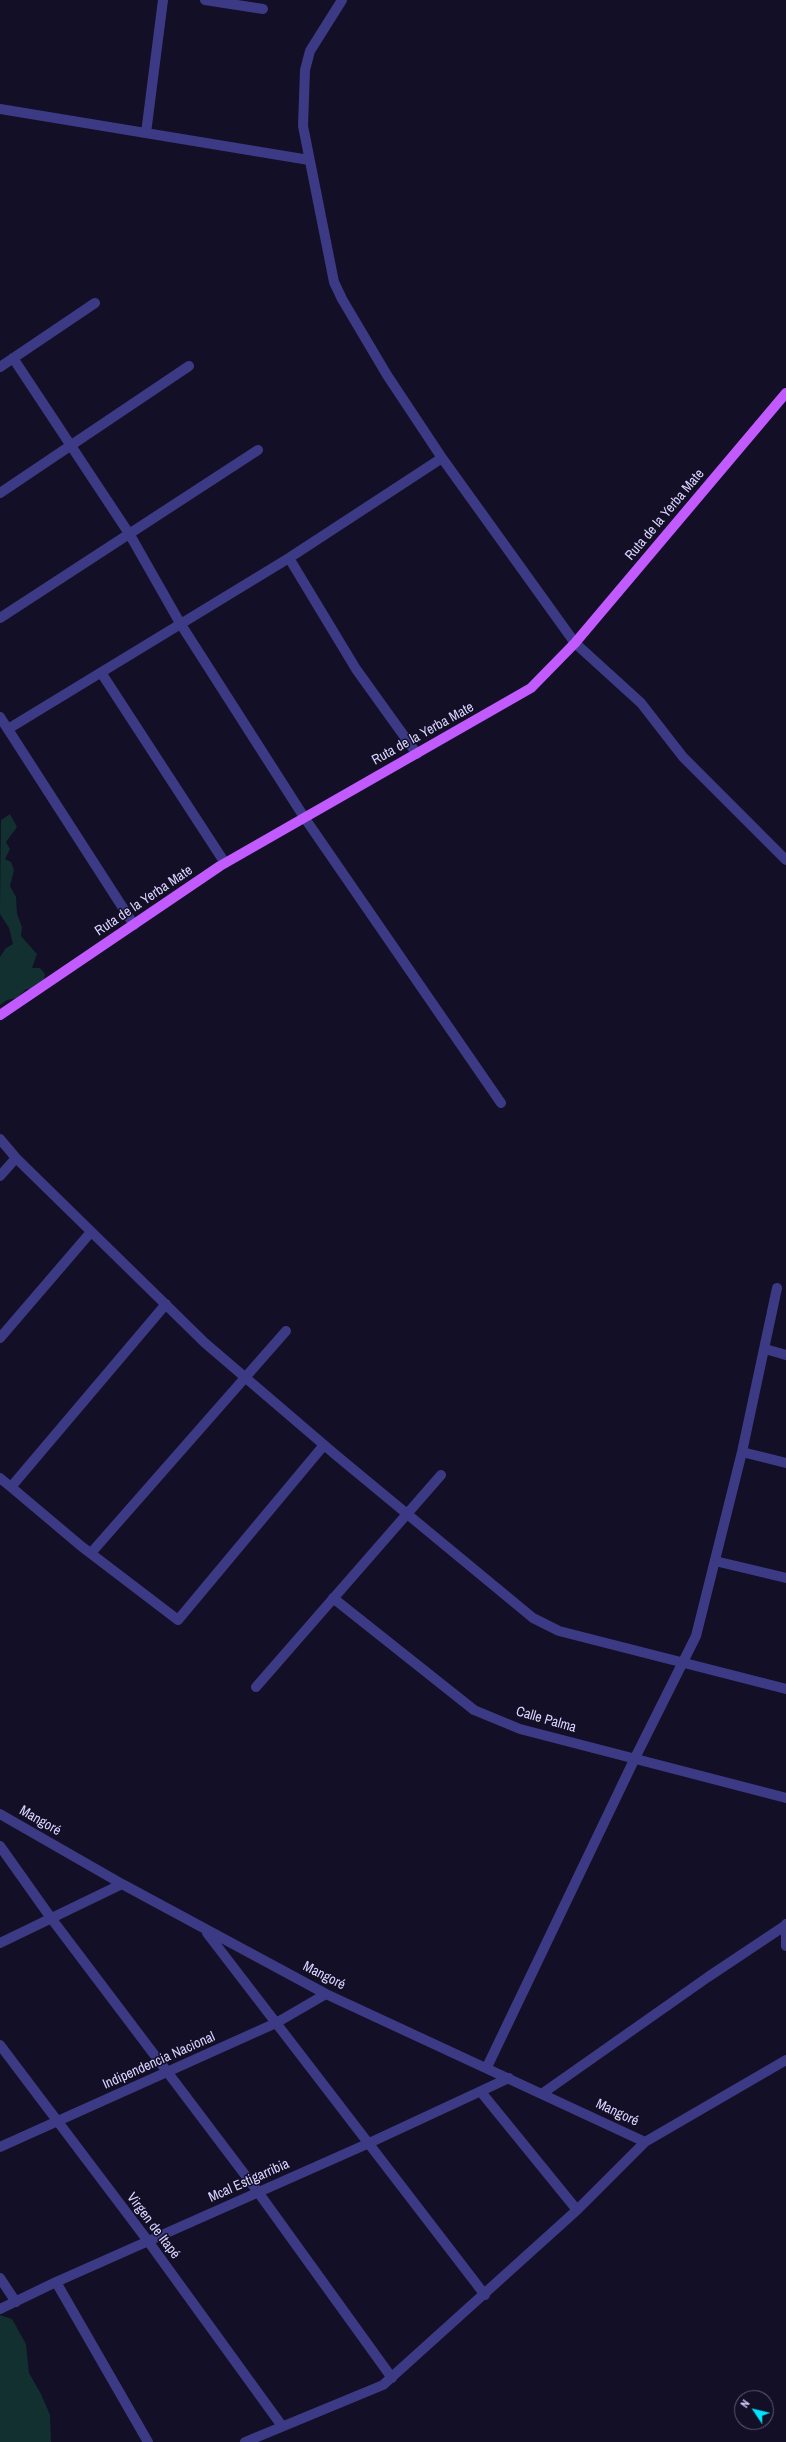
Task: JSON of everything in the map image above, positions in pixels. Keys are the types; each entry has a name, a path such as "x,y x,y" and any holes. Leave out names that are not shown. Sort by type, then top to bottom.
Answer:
{"main road":[{"name":"Ruta de la Yerba Mate","path":"0,1015 225,863 526,692 542,679 575,642 786,393"}],"street":[{"path":"146,133 163,0"},
{"path":"205,0 263,9"},
{"path":"342,0 310,51 305,70 303,126 334,282 342,299 387,375 442,458 575,642 641,703 683,756 737,813 786,860"},
{"path":"0,109 309,160"},
{"path":"0,367 96,302"},
{"path":"13,358 130,535 180,623 304,817 501,1103"},
{"path":"0,493 189,366"},
{"path":"0,618 130,535 258,450"},
{"path":"8,729 102,674 180,623 289,558 442,458"},
{"path":"289,558 356,669 416,754"},
{"path":"102,674 225,863"},
{"path":"0,717 134,925"},
{"path":"0,1139 16,1158 205,1343 324,1445 533,1618 559,1631 682,1664 786,1689"},
{"path":"0,1176 16,1158"},
{"path":"0,1338 91,1232"},
{"path":"487,2068 635,1758 696,1636 742,1452 777,1288"},
{"path":"11,1487 166,1304"},
{"path":"91,1553 286,1331"},
{"path":"765,1349 786,1354"},
{"path":"0,1478 91,1553 178,1620 324,1445"},
{"path":"742,1452 786,1463"},
{"path":"256,1687 442,1475"},
{"path":"715,1561 786,1578"},
{"name":"Calle Palma","path":"333,1598 474,1710 520,1729 786,1798"},
{"name":"Mangoré","path":"0,1814 204,1930 326,1994 646,2142"},
{"path":"0,1846 51,1918 169,2071 392,2378"},
{"path":"0,1943 122,1884"},
{"path":"786,1925 786,1946"},
{"path":"543,2094 708,1977 786,1925"},
{"path":"204,1930 485,2295"},
{"name":"Indipendencia Nacional","path":"0,2147 57,2123 276,2023 326,1994"},
{"name":"Virgen de Itapé","path":"0,2045 57,2123 148,2241 282,2426"},
{"path":"245,2442 383,2385 485,2295 577,2210 646,2142 786,2060"},
{"name":"Mcal Estigarribia","path":"0,2309 56,2282 368,2144 509,2078"},
{"path":"481,2092 577,2210"},
{"path":"0,2278 16,2302"},
{"path":"56,2282 148,2442"}],"green space":[{"path":"10,814 17,827 6,842 10,849 5,859 11,862 14,870 10,886 16,897 17,914 22,927 21,936 37,954 32,968 40,968 45,974 43,983 31,989 26,989 17,998 7,1000 0,1005 0,957 6,948 13,944 9,928 0,914 1,820"},
{"path":"0,2315 12,2319 26,2344 29,2373 41,2394 50,2415 51,2442 0,2442"}]}
